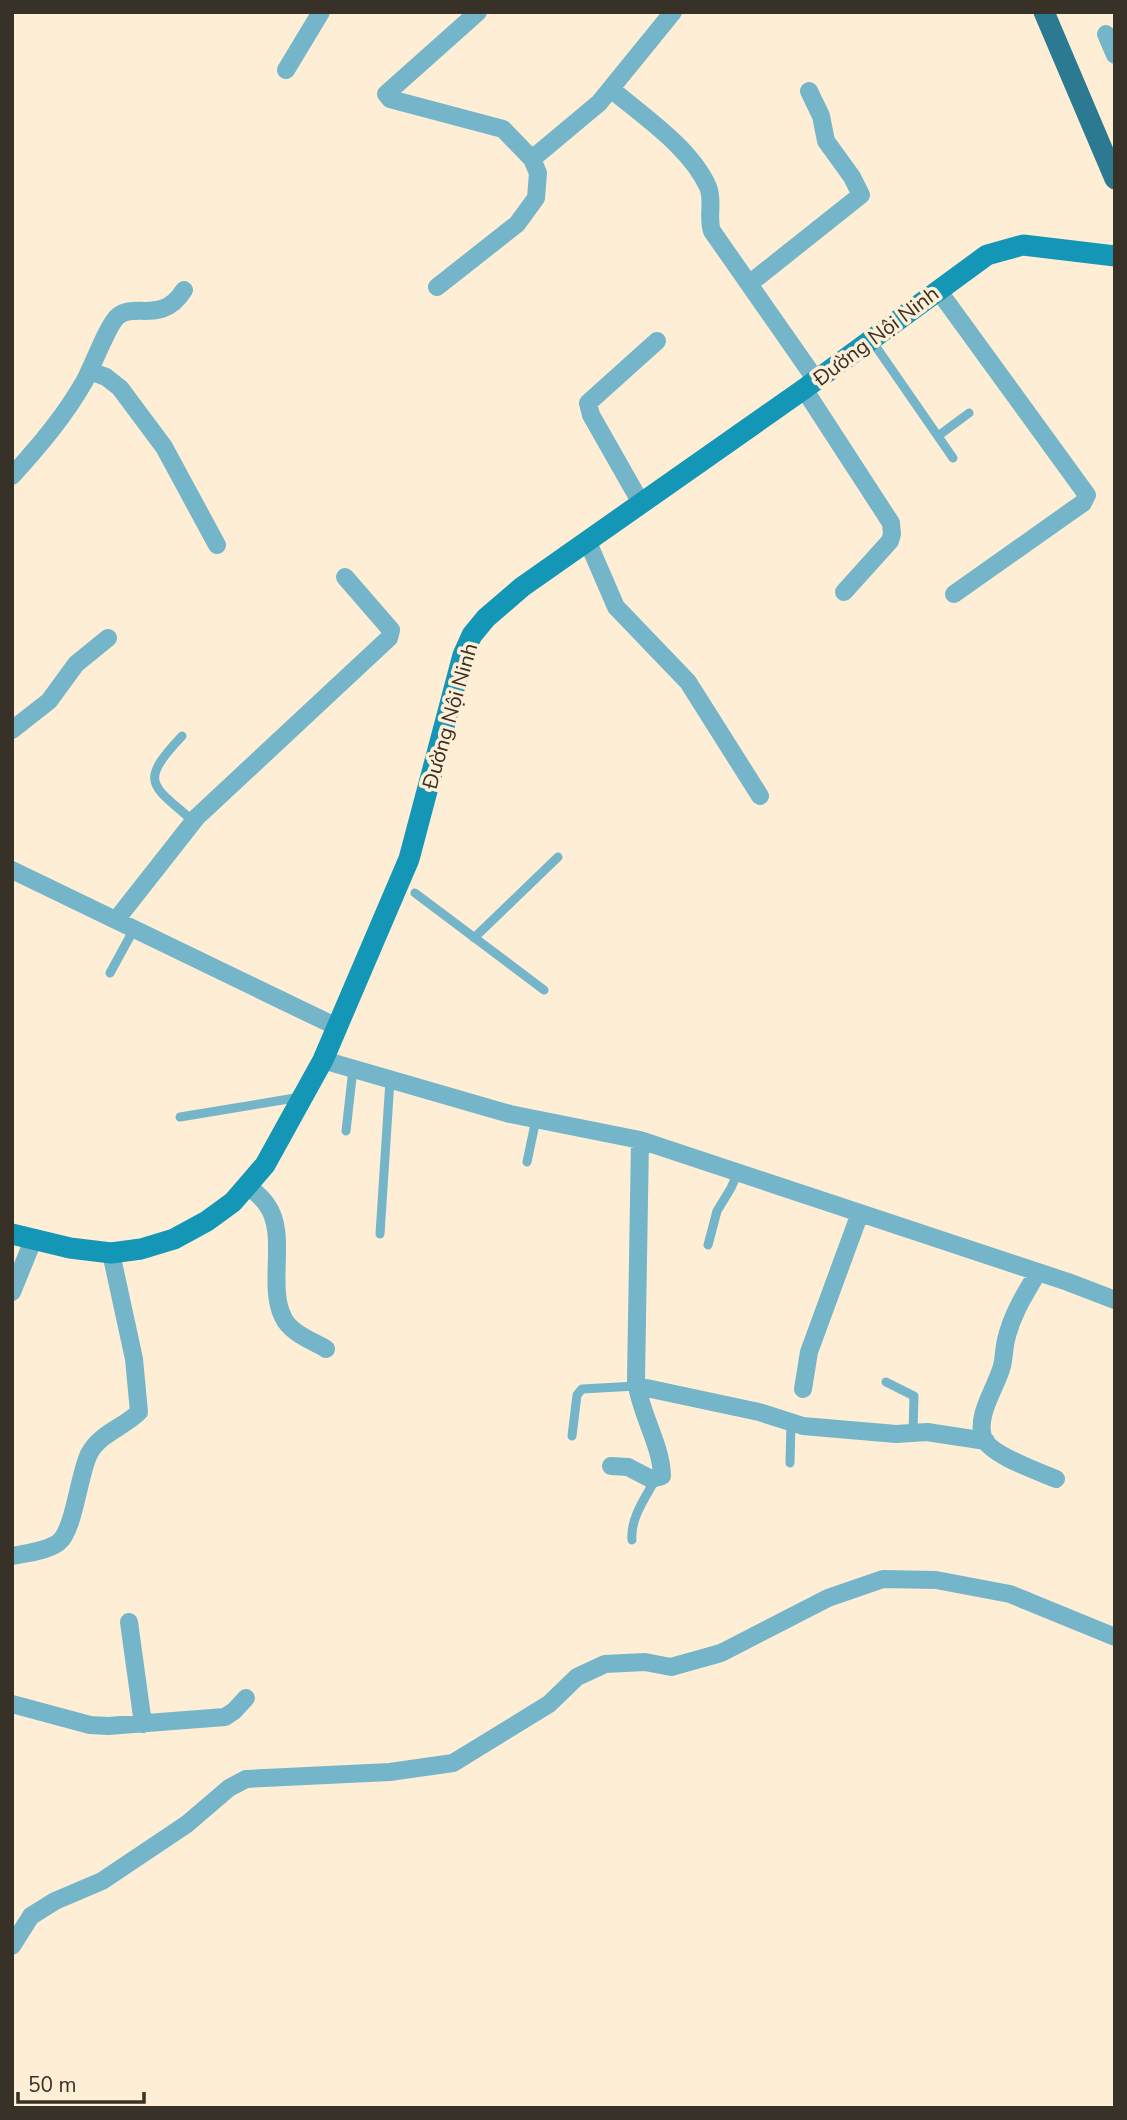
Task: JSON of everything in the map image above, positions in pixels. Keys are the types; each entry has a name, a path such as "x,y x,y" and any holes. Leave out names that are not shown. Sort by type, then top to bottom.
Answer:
{"main road":[{"path":"1044,12 1115,179"}],"street":[{"path":"286,70 321,12"},
{"path":"437,287 517,224 536,198 538,186 538,173 532,159 509,134 497,126 398,102 386,94 478,12"},
{"path":"532,159 599,103 673,12"},
{"path":"1106,34 1115,55"},
{"path":"611,89 681,149 706,184 710,193 712,231 749,284 891,523 890,541 844,592"},
{"path":"749,284 861,195 852,177 825,141 821,116 809,91"},
{"name":"Đường Nội Ninh","path":"12,1234 69,1248 111,1253 141,1250 174,1239 207,1221 233,1202 265,1165 323,1060 407,888 409,859 463,655 472,635 485,618 522,587 810,384 987,255 1023,245 1115,256"},
{"path":"12,475 44,441 90,371 116,317 124,312 163,309 178,300 184,290"},
{"path":"938,290 1087,495 1083,503 954,594"},
{"path":"641,503 591,415 588,403 657,341"},
{"path":"90,371 106,377 120,388 164,447 217,545"},
{"path":"587,540 616,607 688,682 760,796"},
{"path":"116,920 193,821 389,638 391,630 345,577"},
{"path":"12,730 49,701 76,664 108,638"},
{"path":"12,870 337,1027"},
{"path":"323,1060 510,1114 640,1140 1115,1300"},
{"path":"611,1466 628,1467 655,1480 663,1476 662,1461 645,1419 637,1386 640,1140"},
{"path":"247,1185 267,1204 272,1215 275,1227 277,1285 283,1318 292,1328 327,1349"},
{"path":"803,1389 809,1352 860,1213"},
{"path":"12,1292 34,1238"},
{"path":"12,1556 46,1548 61,1541 69,1525 89,1454 114,1428 139,1412 134,1359 111,1253"},
{"path":"1038,1272 1016,1309 1006,1339 1002,1368 988,1398 983,1437 997,1452 1056,1479"},
{"path":"637,1386 759,1412 791,1423 846,1431 927,1432 986,1441"},
{"path":"12,1946 31,1916 55,1901 102,1881 187,1824 229,1788 246,1779 390,1772 453,1763 549,1704 577,1677 605,1664 645,1662 671,1667 721,1653 828,1598 883,1579 936,1580 1010,1594 1115,1637"},
{"path":"129,1622 143,1724"},
{"path":"12,1704 108,1726 225,1717 246,1698"}],"lane":[{"path":"871,340 953,458"},
{"path":"938,436 969,413"},
{"path":"182,736 160,763 154,775 154,783 193,821"},
{"path":"474,939 558,857"},
{"path":"407,888 544,990"},
{"path":"110,973 134,929"},
{"path":"346,1131 353,1069"},
{"path":"380,1234 390,1080"},
{"path":"180,1117 303,1097"},
{"path":"527,1162 536,1119"},
{"path":"709,1245 717,1210 738,1172"},
{"path":"886,1382 914,1396 913,1433"},
{"path":"572,1436 578,1395 582,1389 637,1386"},
{"path":"790,1463 791,1423"},
{"path":"632,1540 634,1520 655,1480"}]}
